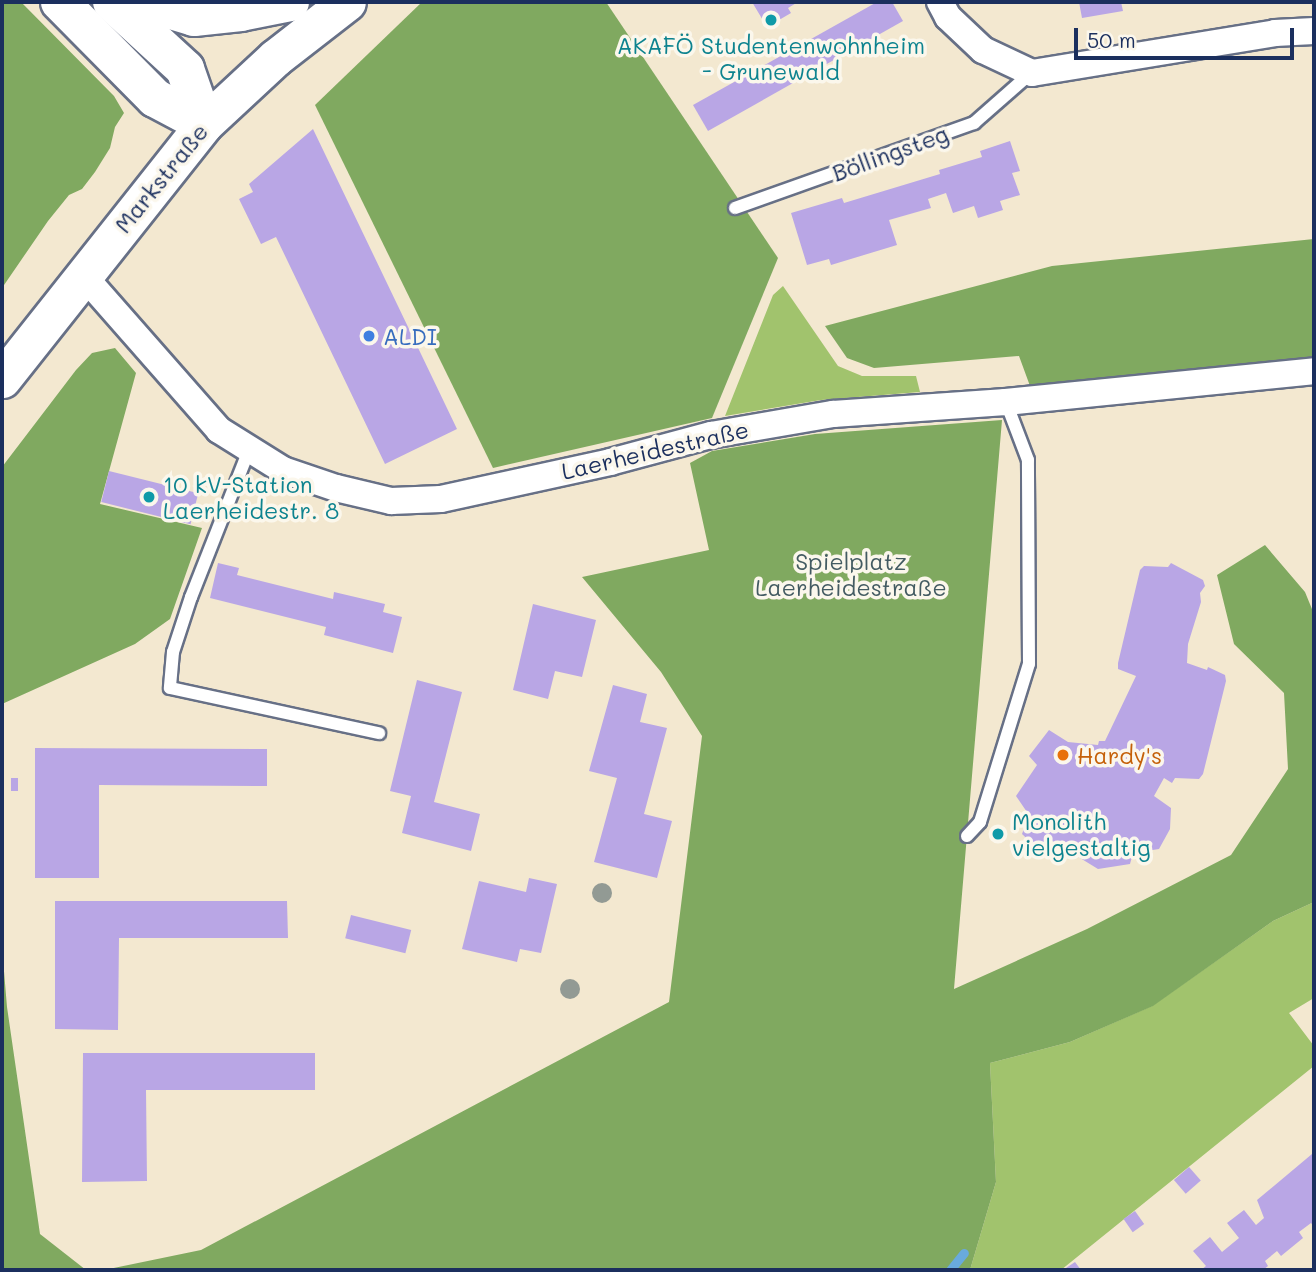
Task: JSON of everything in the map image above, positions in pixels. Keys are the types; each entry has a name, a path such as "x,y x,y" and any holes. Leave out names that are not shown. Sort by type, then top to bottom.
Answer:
{"highway":[{"path":"60,2 155,98 204,124"},
{"path":"112,2 185,69 204,124"},
{"path":"145,2 194,16 241,12 290,2"}],"main road":[{"name":"Markstraße","path":"2,379 82,274 204,124 275,58 346,2"}],"street":[{"path":"940,2 948,17 983,50 1032,73 1275,33 1314,31"},
{"name":"Laerheidestraße","path":"82,274 219,430 283,470 336,488 391,501 441,499 610,462 711,435 833,414 1006,401 1314,371"}],"lane":[{"name":"Böllingsteg","path":"735,208 974,123 1032,73"},
{"path":"967,836 980,822 1029,664 1028,460 1006,401"},
{"path":"249,450 191,597 173,652 170,688 379,733"}],"green space":[{"path":"2,2 21,2 114,96 124,113 115,127 110,148 95,172 82,189 69,195 48,221 2,288"},
{"path":"422,2 606,2 778,258 712,418 493,468 315,105"},
{"path":"1314,239 1314,357 1030,386 1019,356 874,368 847,358 825,326 1052,266"},
{"path":"783,286 838,366 862,376 916,376 920,392 821,400 725,416 773,295"},
{"path":"115,348 136,373 100,504 202,528 170,619 135,644 2,704 2,467 92,353"},
{"name":"Spielplatz Laerheidestraße","path":"1002,420 954,989 1087,929 1231,855 1288,769 1284,693 1234,644 1217,575 1265,545 1305,592 1314,614 1314,902 1273,921 1153,1006 1070,1042 990,1063 996,1182 970,1270 104,1270 201,1250 669,1002 702,736 661,672 582,577 709,550 690,463 712,451 815,434"},
{"path":"1314,902 1314,998 1289,1013 1314,1046 1314,1066 1061,1270 970,1270 996,1182 990,1063 1070,1042 1152,1006 1273,921"},
{"path":"2,947 7,1007 40,1234 86,1270 2,1270"}],"building":[{"name":"AKAFÖ Studentenwohnheim - Grunewald","path":"752,2 798,2 788,8 791,13 767,27"},
{"path":"877,2 892,2 903,21 708,131 693,105"},
{"path":"1079,2 1121,2 1123,11 1082,18"},
{"name":"ALDI","path":"313,129 457,429 385,464 276,237 261,244 239,199 253,192 249,184"},
{"path":"1010,141 1020,171 1012,173 1020,195 1000,201 1003,210 978,218 974,206 953,213 946,193 928,199 931,208 889,220 897,245 831,265 829,259 807,265 791,213 842,198 844,203 940,174 939,170 982,157 980,151"},
{"name":"10 kV-Station Laerheidestr. 8","path":"109,471 198,493 191,524 101,502"},
{"path":"218,563 239,568 237,575 333,599 334,592 385,604 383,612 402,617 393,653 324,635 326,627 210,598"},
{"path":"1171,563 1203,580 1205,586 1200,593 1201,602 1188,644 1187,663 1207,670 1208,667 1225,675 1226,681 1203,774 1199,779 1175,778 1172,783 1164,778 1154,796 1171,808 1170,829 1159,849 1133,853 1130,864 1098,869 1049,839 1036,847 1022,834 1029,815 1016,796 1037,765 1029,756 1049,730 1068,742 1098,745 1099,741 1105,741 1136,676 1118,669 1118,663 1140,570 1144,566 1168,567"},
{"path":"533,604 596,620 582,677 555,671 548,699 513,690"},
{"path":"417,680 462,692 434,802 480,814 471,851 402,833 411,796 390,791"},
{"path":"613,685 647,694 640,722 667,728 644,814 672,821 657,878 594,862 617,778 589,771"},
{"path":"35,748 267,749 267,786 99,785 99,878 35,878"},
{"path":"11,778 18,778 18,791 11,791"},
{"path":"529,878 557,884 541,953 520,949 517,962 462,949 479,881 526,892"},
{"path":"55,901 287,901 288,938 119,938 118,1030 55,1029"},
{"path":"351,915 411,930 405,953 345,938"},
{"path":"83,1053 315,1053 315,1090 146,1090 147,1181 82,1182"},
{"path":"1312,1154 1314,1227 1311,1223 1299,1232 1303,1238 1281,1256 1277,1251 1265,1261 1268,1266 1263,1270 1201,1270 1206,1266 1193,1251 1210,1237 1222,1252 1239,1238 1227,1223 1244,1210 1256,1225 1264,1218 1257,1200"},
{"path":"1189,1167 1201,1181 1186,1194 1174,1180"},
{"path":"1135,1211 1144,1224 1133,1232 1124,1219"},
{"path":"1075,1262 1081,1270 1063,1270"}],"waterway":[{"path":"950,1270 964,1253"}],"place":[{"name":"AKAFÖ Studentenwohnheim - Grunewald","path":"771,20"},
{"name":"ALDI","path":"369,336"},
{"name":"10 kV-Station Laerheidestr. 8","path":"149,497"},
{"name":"Hardy's","path":"1063,755"},
{"name":"Monolith vielgestaltig","path":"998,834"}]}
